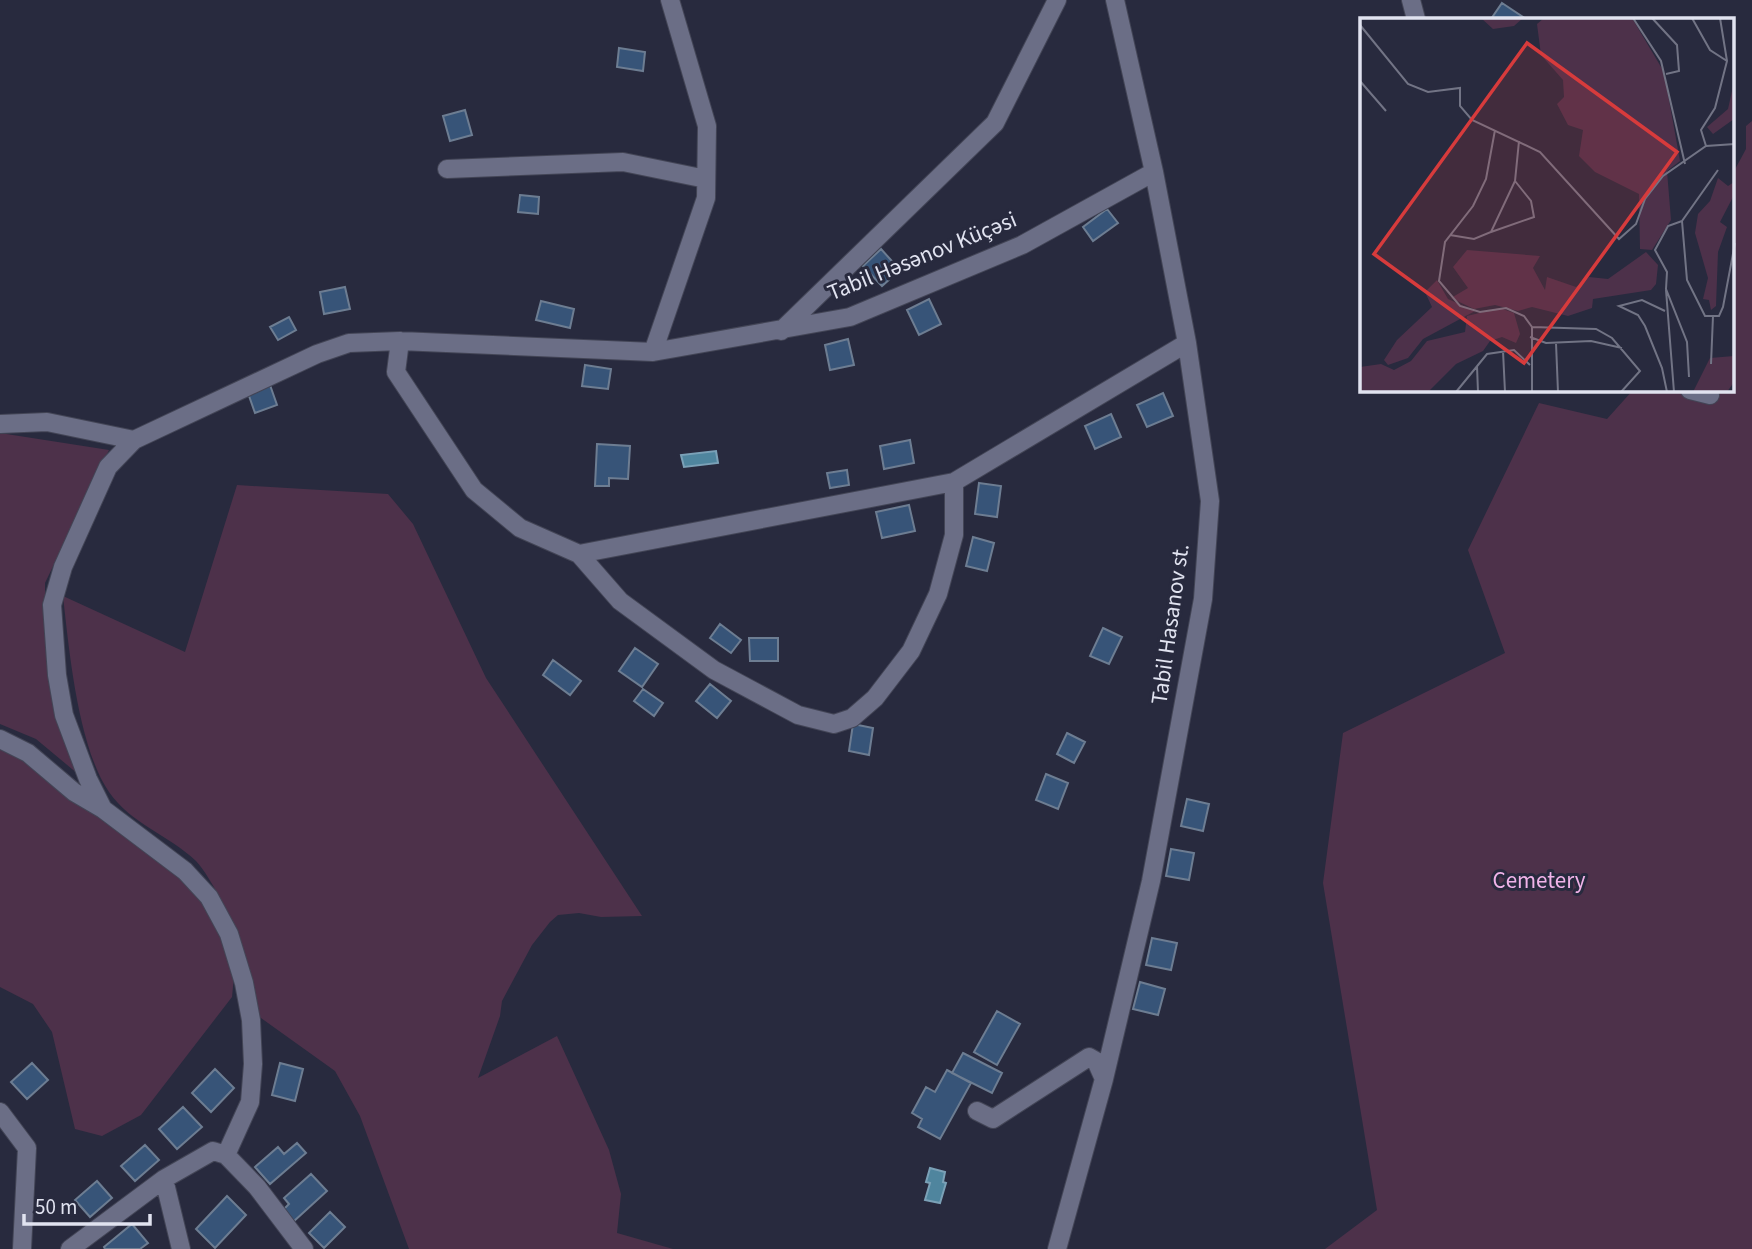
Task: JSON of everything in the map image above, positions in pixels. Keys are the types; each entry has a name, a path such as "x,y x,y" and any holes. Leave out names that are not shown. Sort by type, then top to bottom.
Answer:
{"street":[{"path":"653,352 706,198 707,126 670,0"},
{"path":"781,331 996,122 1057,0"},
{"name":"Tabil Hasanov st.","path":"1057,1249 1104,1079 1151,881 1203,599 1210,501 1187,343 1154,172 1115,0"},
{"path":"1411,0 1416,18"},
{"path":"447,169 623,162 706,179"},
{"name":"Tabil Həsənov Küçəsi","path":"134,440 317,354 349,343 400,341 653,352 850,317 1022,245 1154,172"},
{"path":"400,341 396,372 474,490 520,528 579,554 620,601 714,670 798,715 834,724 852,718 875,698 911,650 939,594 948,559 954,535 954,482"},
{"path":"579,554 954,482 1187,343"},
{"path":"1698,392 1710,395"},
{"path":"0,424 47,422 134,440"},
{"path":"103,809 88,779 64,715 57,675 52,605 63,567 108,467 134,440"},
{"path":"0,739 28,753 74,792 103,809 185,872 209,897 229,934 251,1020 253,1064 250,1102 226,1155"},
{"path":"976,1111 993,1119 1089,1057 1096,1061 1104,1079"},
{"path":"0,1112 27,1148 23,1249"},
{"path":"70,1249 164,1179 213,1151 226,1155 257,1187 304,1249"},
{"path":"164,1179 181,1249"}],"green space":[{"name":"Cemetery","path":"1752,121 1752,1249 1325,1249 1377,1210 1323,883 1343,733 1505,653 1468,550 1539,403 1607,419 1631,392 1734,392 1734,171 1746,149 1746,126"},
{"path":"0,433 109,450 45,583 45,640 57,702 84,779 36,739 0,724"},
{"path":"237,485 388,494 413,524 486,678 642,916 601,917 579,913 558,915 550,922 532,945 502,1001 500,1016 478,1078 557,1036 609,1150 621,1194 617,1233 673,1249 409,1249 360,1116 335,1071 254,1013 242,946 224,905 202,868 185,852 128,813 109,792 98,773 82,724 63,596 185,652"},
{"path":"0,747 25,755 161,856 204,900 221,936 234,976 232,997 141,1115 102,1136 75,1129 52,1032 33,1004 0,987"}],"water":[{"path":"716,451 718,463 684,467 681,455"},
{"path":"930,1168 945,1172 943,1182 946,1183 940,1203 925,1200 930,1183 926,1182"}],"building":[{"path":"1502,3 1524,18 1492,18"},
{"path":"619,48 645,52 643,71 617,67"},
{"path":"465,110 472,135 450,141 443,116"},
{"path":"520,195 539,197 538,214 518,212"},
{"path":"1107,209 1118,223 1093,241 1083,227"},
{"path":"881,249 900,270 882,286 863,266"},
{"path":"345,287 350,309 324,314 320,292"},
{"path":"929,299 941,324 919,335 907,310"},
{"path":"541,301 574,309 570,328 536,320"},
{"path":"289,317 296,330 278,340 270,327"},
{"path":"848,339 854,365 830,370 825,345"},
{"path":"585,365 611,369 608,389 582,386"},
{"path":"270,385 277,405 255,413 248,393"},
{"path":"1163,393 1173,416 1147,427 1137,405"},
{"path":"1111,414 1121,437 1095,449 1085,426"},
{"path":"910,440 914,463 884,469 880,446"},
{"path":"597,444 630,446 628,479 609,478 609,486 595,486"},
{"path":"847,470 849,485 830,488 827,473"},
{"path":"979,483 1001,486 997,517 975,514"},
{"path":"909,505 915,531 882,538 876,512"},
{"path":"973,537 994,543 987,571 966,566"},
{"path":"720,624 741,640 731,653 710,638"},
{"path":"1103,628 1122,637 1109,664 1090,656"},
{"path":"749,638 778,638 778,661 750,661"},
{"path":"635,648 658,664 642,687 619,671"},
{"path":"553,660 581,681 570,695 543,675"},
{"path":"710,684 731,701 717,718 696,701"},
{"path":"643,689 663,703 654,716 634,701"},
{"path":"853,724 873,728 869,755 849,751"},
{"path":"1067,733 1085,742 1074,763 1057,754"},
{"path":"1046,774 1068,783 1058,809 1036,800"},
{"path":"1187,799 1209,804 1203,831 1181,826"},
{"path":"1171,849 1194,853 1189,880 1166,876"},
{"path":"1152,938 1177,943 1171,970 1146,965"},
{"path":"1140,982 1165,989 1158,1015 1133,1009"},
{"path":"997,1011 1020,1024 997,1065 974,1052"},
{"path":"963,1053 1002,1073 992,1093 952,1073"},
{"path":"32,1063 48,1080 27,1099 11,1082"},
{"path":"280,1063 303,1069 295,1101 272,1095"},
{"path":"215,1069 234,1088 211,1112 192,1093"},
{"path":"947,1070 971,1083 940,1139 918,1127 922,1119 912,1113 926,1087 935,1092"},
{"path":"183,1107 202,1127 177,1149 159,1129"},
{"path":"297,1143 306,1153 270,1184 255,1167 278,1147 284,1154"},
{"path":"145,1145 159,1160 135,1181 121,1166"},
{"path":"311,1174 327,1191 293,1222 283,1210 289,1204 284,1198"},
{"path":"97,1181 112,1198 90,1217 75,1200"},
{"path":"227,1196 246,1215 215,1248 196,1229"},
{"path":"330,1212 345,1227 324,1248 309,1233"},
{"path":"132,1224 148,1243 140,1249 105,1249 104,1247"}]}
